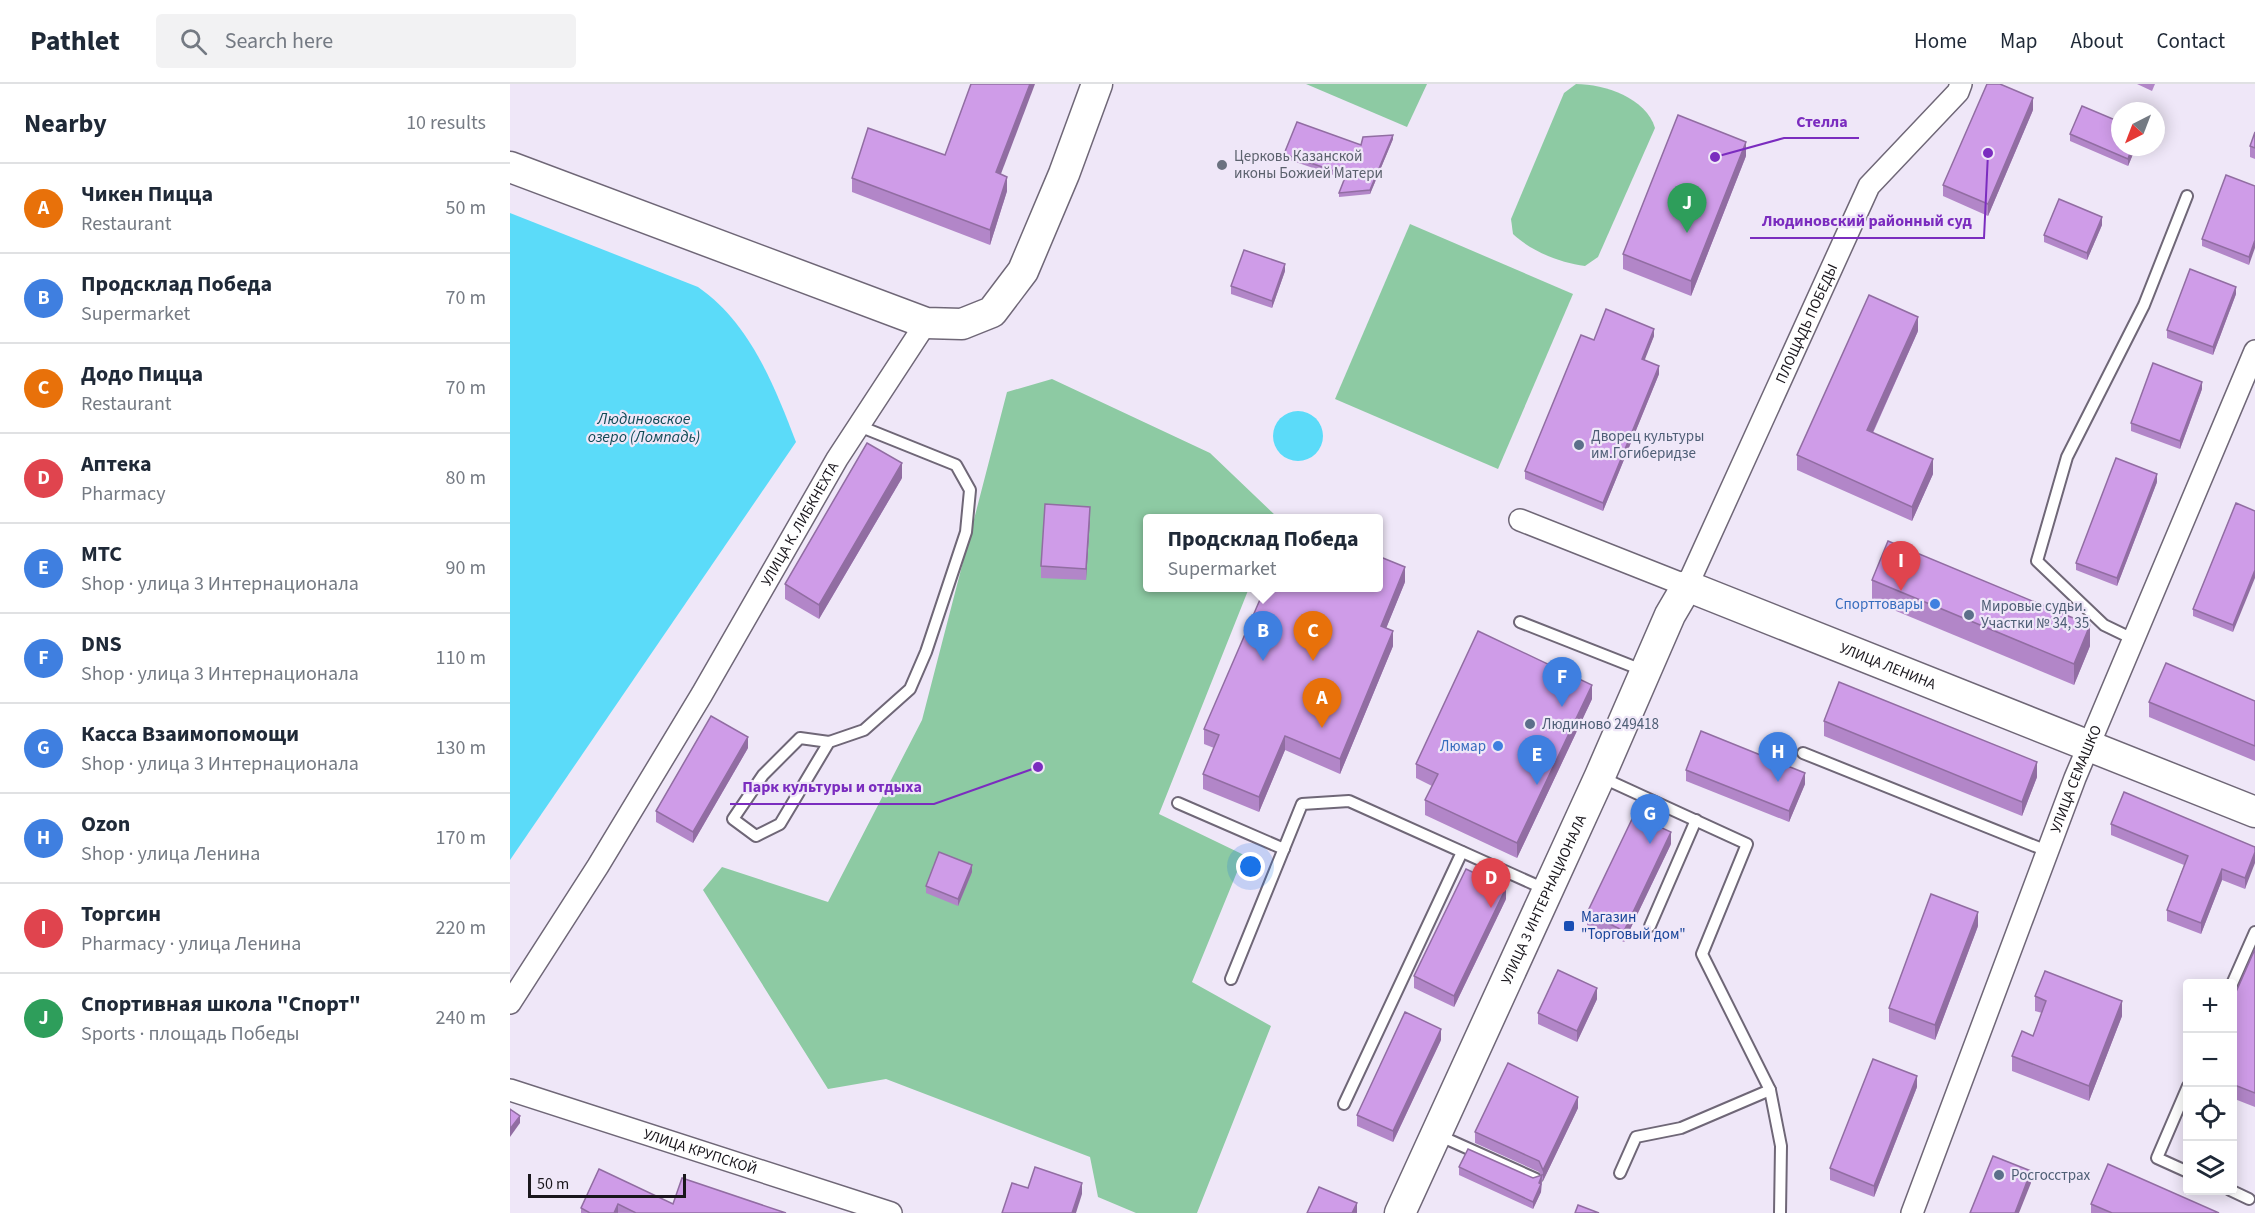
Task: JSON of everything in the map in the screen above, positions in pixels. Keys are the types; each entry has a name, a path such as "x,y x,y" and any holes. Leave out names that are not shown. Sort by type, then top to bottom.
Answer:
{"street":[{"path":"510,167 926,323 962,324 992,312 1023,271 1064,174 1097,84"},
{"name":"ПЛОЩАДЬ ПОБЕДЫ","path":"1687,586 1869,186 1958,92 1961,84"},
{"name":"УЛИЦА К. ЛИБКНЕХТА","path":"510,1003 598,866 859,426 926,323"},
{"name":"УЛИЦА СЕМАШКО","path":"1912,1213 2088,744 2255,351"},
{"name":"УЛИЦА ЛЕНИНА","path":"1520,520 2255,812"},
{"name":"УЛИЦА 3 ИНТЕРНАЦИОНАЛА","path":"1400,1213 1600,776 1670,615 1687,586"},
{"name":"УЛИЦА КРУПСКОЙ","path":"510,1090 891,1213"}],"lane":[{"path":"2133,639 2104,625 2037,561 2067,457 2144,304 2187,196"},
{"path":"829,742 780,824 756,836 733,819 763,775 800,738 829,742 864,730 910,689 926,652 966,532 970,489 956,465 859,426"},
{"path":"1520,622 1646,672"},
{"path":"1803,753 2047,851"},
{"path":"1600,776 1747,844 1702,954 1770,1090 1781,1146 1780,1213"},
{"path":"1231,979 1302,804 1349,801 1547,890"},
{"path":"1178,803 1284,849"},
{"path":"1650,926 1696,820"},
{"path":"1344,1104 1462,852"},
{"path":"2234,979 2255,932"},
{"path":"2183,1170 2157,1158 2187,1087"},
{"path":"1620,1173 1636,1137 1681,1128 1770,1090"},
{"path":"1436,1135 1536,1179"},
{"path":"2237,1194 2249,1199"}],"green space":[{"path":"1306,84 1427,84 1407,127"},
{"path":"1576,84 1611,90 1634,101 1650,117 1655,128 1598,257 1585,266 1556,259 1528,246 1513,234 1511,219 1564,93"},
{"path":"1410,224 1573,294 1498,469 1335,399"},
{"path":"1052,379 1210,453 1274,514 1143,514 1143,592 1247,592 1159,814 1244,855 1192,982 1271,1026 1197,1213 1136,1213 1098,1197 1090,1157 886,1079 828,1089 703,890 722,867 828,902 922,720 1007,392"}],"water":[{"name":"Людиновское озеро (Ломпадь)","path":"510,213 698,287 732,318 746,337 769,377 796,442 510,860"},
{"path":"1303,411 1316,418 1322,426 1322,446 1316,454 1308,460 1293,461 1280,454 1274,446 1273,431 1280,418 1288,412"}],"building":[{"path":"971,84 1030,84 996,172 1007,177 990,230 852,178 868,128 945,155"},
{"path":"1987,84 2000,84 2033,98 1988,204 1943,185"},
{"path":"2082,106 2111,118 2111,152 2070,134"},
{"path":"1678,115 1746,142 1691,281 1623,254"},
{"path":"1297,122 1361,145 1363,137 1393,135 1370,190 1339,193 1346,175 1284,154"},
{"path":"2255,132 2255,148 2250,146"},
{"path":"2226,175 2255,186 2255,240 2249,257 2202,239"},
{"path":"2059,199 2102,217 2087,253 2044,235"},
{"path":"1244,250 1285,264 1272,301 1231,286"},
{"path":"2190,269 2236,287 2213,347 2167,330"},
{"path":"1869,295 1918,317 1867,430 1933,459 1912,507 1797,455"},
{"path":"1606,309 1654,329 1642,359 1659,366 1603,503 1525,471 1581,335 1594,340"},
{"path":"2153,363 2202,382 2180,441 2131,423"},
{"path":"867,443 902,463 819,605 785,584"},
{"path":"2116,458 2157,474 2117,578 2076,563"},
{"path":"2236,503 2255,511 2255,570 2233,625 2193,609"},
{"path":"1045,504 1090,507 1086,569 1041,566"},
{"path":"1888,541 2090,625 2074,664 1872,580"},
{"path":"1383,558 1405,567 1381,626 1393,631 1340,759 1285,736 1259,797 1203,774 1219,735 1204,729 1263,592 1383,592"},
{"path":"1478,631 1592,685 1517,843 1425,800 1438,774 1416,764"},
{"path":"2166,663 2255,701 2255,746 2149,702"},
{"path":"1839,682 2037,762 2022,802 1824,721"},
{"path":"711,716 748,737 693,832 656,811"},
{"path":"1701,731 1805,773 1789,811 1686,770"},
{"path":"2124,792 2255,847 2245,878 2222,869 2201,923 2167,910 2188,856 2111,824"},
{"path":"1634,815 1671,832 1624,931 1587,913"},
{"path":"939,852 972,865 958,899 926,886"},
{"path":"1466,869 1506,888 1454,996 1414,976"},
{"path":"1931,894 1978,912 1935,1025 1889,1008"},
{"path":"2255,949 2255,1093 2237,1086 2237,990"},
{"path":"1558,970 1597,988 1577,1031 1538,1013"},
{"path":"2045,971 2122,1001 2089,1086 2012,1056 2022,1031 2033,1036 2046,1001 2035,996"},
{"path":"1405,1012 1441,1029 1393,1131 1357,1115"},
{"path":"1873,1059 1917,1076 1874,1186 1830,1168"},
{"path":"1508,1063 1578,1097 1543,1170 1539,1161 1475,1132"},
{"path":"510,1109 520,1116 510,1129"},
{"path":"1468,1149 1533,1178 1542,1175 1539,1183 1541,1184 1533,1202 1459,1167"},
{"path":"1993,1156 2031,1171 2015,1213 1970,1213"},
{"path":"2108,1164 2219,1213 2112,1213 2091,1204"},
{"path":"1035,1167 1082,1183 1072,1213 1002,1213 1012,1183 1028,1188"},
{"path":"599,1169 673,1204 682,1178 786,1213 636,1213 618,1204 614,1213 590,1213 581,1208"},
{"path":"1319,1187 1357,1203 1352,1213 1307,1213"},
{"path":"1578,1205 1599,1213 1575,1213"}],"place":[{"name":"Людиновский районный суд","path":"1988,153"},
{"name":"Стелла","path":"1715,157"},
{"name":"Церковь Казанской иконы Божией Матери","path":"1222,165"},
{"name":"Спортивная школа \"Спорт\"","path":"1687,233"},
{"name":"Дворец культуры им.Гогиберидзе","path":"1579,445"},
{"name":"Торгсин","path":"1901,591"},
{"name":"Спорттовары","path":"1935,604"},
{"name":"Мировые судьи. Участки № 34, 35","path":"1969,615"},
{"name":"Продсклад Победа","path":"1263,661"},
{"name":"Додо Пицца","path":"1313,661"},
{"name":"DNS","path":"1562,707"},
{"name":"Людиново 249418","path":"1530,724"},
{"name":"Чикен Пицца","path":"1322,728"},
{"name":"Люмар","path":"1498,746"},
{"name":"Парк культуры и отдыха","path":"1038,767"},
{"name":"Ozon","path":"1778,782"},
{"name":"МТС","path":"1537,785"},
{"name":"Касса Взаимопомощи","path":"1650,844"},
{"name":"Аптека","path":"1491,908"},
{"name":"Магазин \"Торговый дом\"","path":"1569,926"},
{"name":"Росгосстрах","path":"1999,1175"}]}
